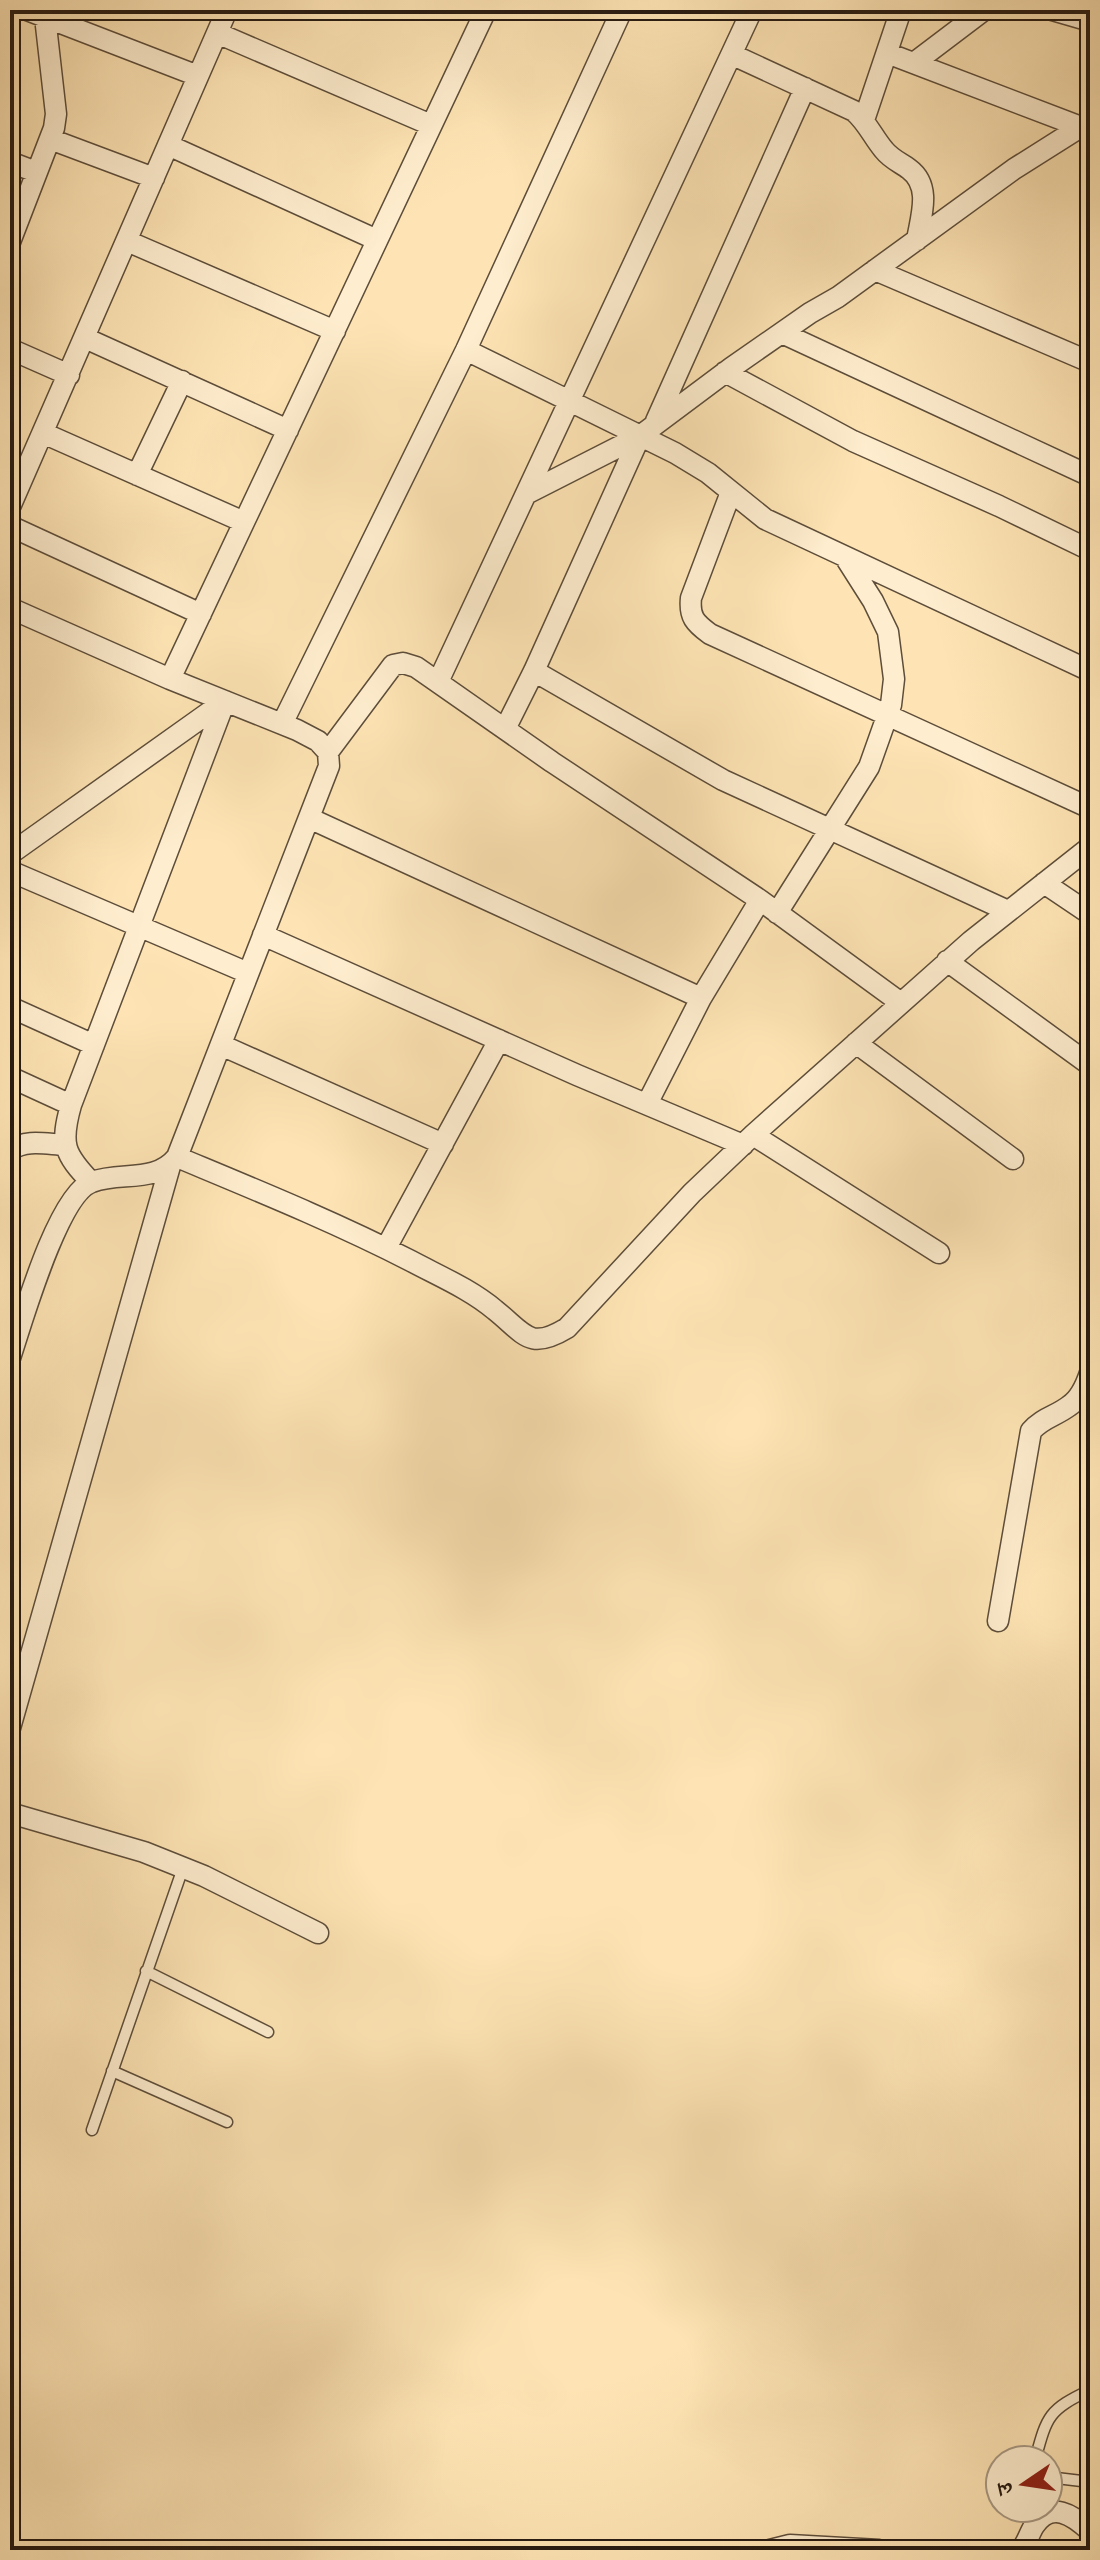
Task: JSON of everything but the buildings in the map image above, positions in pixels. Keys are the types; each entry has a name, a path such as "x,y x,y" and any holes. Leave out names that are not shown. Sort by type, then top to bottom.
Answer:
{"street":[{"path":"10,507 19,465 43,433 227,10"},
{"path":"438,682 752,10"},
{"path":"864,120 901,10"},
{"path":"914,63 984,10"},
{"path":"1052,10 1089,17"},
{"path":"170,679 484,11"},
{"path":"282,724 466,350 621,12"},
{"path":"36,14 198,76"},
{"path":"10,242 50,139 56,114 36,14"},
{"path":"217,33 431,125"},
{"path":"887,53 1085,124"},
{"path":"733,55 854,111 864,120 886,152 919,180 923,190 917,240"},
{"path":"505,729 805,88"},
{"path":"526,494 647,430 1014,169 1085,124"},
{"path":"50,139 154,178"},
{"path":"168,145 377,240"},
{"path":"10,162 36,172"},
{"path":"127,241 335,331"},
{"path":"875,270 1090,362"},
{"path":"782,333 1090,476"},
{"path":"85,338 288,430"},
{"path":"10,349 69,375"},
{"path":"466,350 569,401 647,430 708,473 765,519 1090,671"},
{"path":"725,372 853,441 1090,550"},
{"path":"137,475 182,381"},
{"path":"43,433 244,522"},
{"path":"731,492 691,598 690,613 696,623 710,634 1090,808"},
{"path":"10,526 201,614"},
{"path":"777,913 869,767 891,705 894,679 888,632 873,601 845,557"},
{"path":"10,610 318,741 328,752 329,766 174,1161 10,1728"},
{"path":"328,752 393,665 403,663 416,667 760,900 901,1003"},
{"path":"534,671 723,780 1008,911"},
{"path":"10,854 225,701"},
{"path":"91,1182 71,1161 65,1145 65,1127 71,1105 225,701"},
{"path":"309,818 701,998"},
{"path":"174,1161 338,1224 481,1297 526,1336 539,1341 551,1338 567,1328 692,1193 748,1140 947,961 1090,847"},
{"path":"10,871 248,973"},
{"path":"1044,883 1090,914"},
{"path":"647,1104 701,998 760,900"},
{"path":"263,935 647,1104 748,1140 939,1253"},
{"path":"947,961 1090,1065"},
{"path":"10,1007 94,1045"},
{"path":"386,1248 499,1040"},
{"path":"856,1043 1013,1159"},
{"path":"221,1045 443,1144"},
{"path":"10,1077 71,1105"},
{"path":"10,1150 19,1144 32,1142 65,1145"},
{"path":"10,1358 54,1230 80,1189 91,1182 159,1172 174,1161"},
{"path":"998,1621 1031,1431 1038,1423 1068,1408 1078,1398 1090,1373"},
{"path":"10,1813 144,1852 318,1933"},
{"path":"1025,2542 1044,2516 1065,2512 1090,2531"},
{"path":"770,2550 790,2545 879,2550"}],"lane":[{"path":"92,2130 183,1868"},
{"path":"146,1971 268,2032"},
{"path":"112,2071 227,2122"},
{"path":"1040,2444 1054,2410 1090,2390"},
{"path":"1064,2479 1090,2482"}]}
